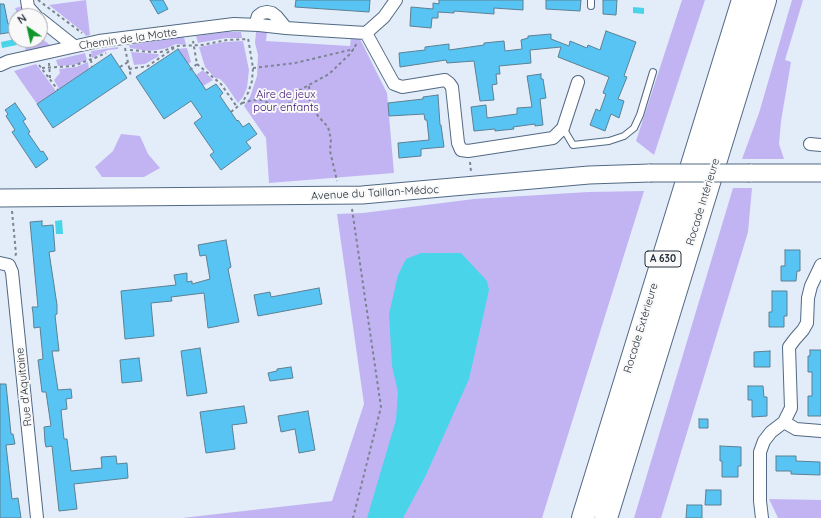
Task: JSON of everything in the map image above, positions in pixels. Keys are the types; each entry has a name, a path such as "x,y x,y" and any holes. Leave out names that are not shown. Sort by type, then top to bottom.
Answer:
{"highway":[{"name":"Rocade Extérieure","path":"583,518 743,0"},
{"name":"Rocade Intérieure","path":"606,518 765,0"}],"street":[{"path":"396,0 384,17 366,33 394,84 402,87 445,80 449,83 452,87 458,143 461,150 468,151 553,138 563,128 578,82"},
{"name":"Chemin de la Motte","path":"0,65 9,61 94,42 124,43 190,30 234,24 259,25 257,23 258,16 267,12 277,17 286,28 366,33"},
{"path":"48,25 74,46"},
{"name":"Avenue du Taillan-Médoc","path":"0,198 362,196 589,175 650,173 821,173"},
{"name":"Rue d'Aquitaine","path":"4,264 12,272 38,518"},
{"path":"762,518 760,501 760,452 764,441 771,432 784,422 791,408 790,348 795,338 804,330 807,323 808,298 811,286 821,265"},
{"path":"784,422 796,430 821,431"}],"lane":[{"path":"563,128 573,145 609,141 624,136 634,128 640,115 653,72"}],"path":[{"path":"38,0 94,42"},
{"path":"231,112 242,103 248,93 252,81 253,68 246,25"},
{"path":"190,30 198,64 221,84 237,107"},
{"path":"242,103 253,100 262,100 275,106 291,103 298,92 329,74 354,49 366,33"},
{"path":"124,43 151,52 161,52 176,46 193,46 227,40 248,39"},
{"path":"124,43 131,78"},
{"path":"129,69 148,66 176,46"},
{"path":"253,68 295,63 354,49"},
{"path":"42,68 66,67 80,64 110,51"},
{"path":"48,52 50,79"},
{"path":"33,56 58,90"},
{"path":"120,67 128,62"},
{"path":"190,70 198,64"},
{"path":"309,86 310,103 328,128 331,139 330,150 338,184"},
{"path":"468,151 473,186"},
{"path":"4,264 16,254 12,210 20,198"},
{"path":"352,205 381,407 353,518"}],"green space":[{"path":"86,0 90,35 86,36 49,5"},
{"path":"682,0 705,0 654,155 636,141"},
{"path":"792,0 803,0 785,60 791,62 781,121 779,144 784,159 742,159 759,113"},
{"path":"226,32 241,32 242,38 226,38 198,43 196,36"},
{"name":"Aire de jeux pour enfants","path":"256,32 267,32 266,41 350,46 351,37 359,37 387,93 394,173 269,183 266,138 244,106 250,97 257,76 258,55 255,43"},
{"path":"184,37 186,45 176,44 157,50 148,51 130,48 129,45"},
{"path":"243,41 249,70 247,88 243,97 238,103 225,84 220,79 215,78 205,67 199,47 224,42"},
{"path":"118,47 118,49 108,50 92,58 91,51"},
{"path":"25,48 41,48 26,51"},
{"path":"187,48 191,62 188,64 178,49"},
{"path":"131,52 158,54 159,56 145,64 134,65"},
{"path":"85,53 87,60 74,65 58,66 56,60"},
{"path":"88,62 89,69 59,89 54,80 60,73 59,69 76,67"},
{"path":"36,64 56,91 37,104 14,71"},
{"path":"203,70 213,80 203,86 196,75"},
{"path":"121,134 140,136 148,154 160,168 144,177 102,177 95,167 113,151"},
{"path":"733,188 752,188 748,232 661,518 634,518"},
{"path":"644,191 542,518 182,518 332,501 364,404 337,214 363,213 474,199 588,192"},
{"path":"769,499 821,500 821,518 778,518"}],"water":[{"path":"633,7 644,8 644,14 633,13"},
{"path":"8,40 8,47 2,48 1,42"},
{"path":"62,220 63,234 56,234 55,221"},
{"path":"421,253 461,253 487,281 489,290 469,379 426,475 403,518 367,518 396,420 398,392 392,366 389,314 398,275 406,259"}],"building":[{"path":"150,0 163,0 168,9 158,14"},
{"path":"296,0 370,0 369,12 295,7"},
{"path":"439,0 523,0 523,10 494,8 494,14 454,11 454,13 438,12 438,18 432,18 431,28 410,26 411,7 433,9 433,3 439,4"},
{"path":"546,0 581,0 580,11 546,9"},
{"path":"603,0 617,0 616,15 603,14"},
{"path":"0,4 4,4 8,24 8,33 0,34"},
{"path":"606,31 636,42 624,76 627,77 618,99 624,101 619,118 611,114 605,131 590,125 596,109 600,111 606,94 603,93 609,77 558,57 561,47 530,50 531,63 499,66 500,74 496,74 497,84 492,85 494,100 480,101 474,61 447,63 446,60 400,67 399,53 425,50 425,47 449,44 449,50 484,45 484,43 504,41 505,51 522,49 521,40 528,38 528,36 551,34 551,39 569,46 570,41 587,48 588,45 600,50"},
{"path":"178,49 206,90 216,84 223,93 220,96 237,121 238,120 243,127 249,123 257,134 246,142 251,148 221,170 210,155 214,152 194,123 202,117 191,101 164,119 136,77"},
{"path":"111,54 127,78 53,128 37,104"},
{"path":"541,74 546,98 540,99 543,125 535,126 535,124 513,127 514,129 495,131 495,129 474,131 471,107 486,105 487,118 517,114 517,108 532,107 527,76"},
{"path":"438,95 440,125 444,147 421,149 421,156 399,158 398,143 429,140 427,120 425,120 424,114 389,116 388,103 423,99 423,97"},
{"path":"15,103 26,119 23,121 30,132 28,133 41,152 43,151 48,159 36,168 12,132 15,130 6,116 8,114 5,110"},
{"path":"42,221 42,226 53,225 55,251 49,252 57,305 57,314 55,315 59,351 52,351 58,390 71,389 72,398 66,399 67,409 61,410 64,439 67,439 71,471 102,468 101,457 116,456 117,464 127,463 128,478 74,484 77,509 59,511 52,446 46,447 45,442 44,427 51,426 46,392 42,392 38,360 43,359 40,327 34,328 32,307 38,307 30,222"},
{"path":"226,240 231,267 228,269 239,322 208,328 204,293 171,297 172,301 151,303 154,336 125,339 121,291 176,285 174,275 187,273 187,282 192,281 192,284 210,279 206,255 200,256 198,245"},
{"path":"785,250 800,250 800,271 797,271 796,281 781,281 781,266 785,266"},
{"path":"319,288 322,304 258,316 254,295 270,292 271,297"},
{"path":"772,291 787,291 787,316 784,316 784,327 769,327 769,312 772,312"},
{"path":"200,348 207,393 187,396 181,351"},
{"path":"810,350 821,350 821,416 808,416 808,396 812,396 812,372 808,372 808,356 810,356"},
{"path":"770,351 770,367 754,367 754,352"},
{"path":"139,358 142,381 122,383 120,360"},
{"path":"291,367 293,378 270,381 268,373 277,371 277,369"},
{"path":"0,384 6,384 11,434 13,434 15,444 6,445 12,499 18,498 21,518 0,518"},
{"path":"748,386 763,386 764,397 767,397 767,416 752,417 752,400 748,400"},
{"path":"244,406 247,423 232,425 235,449 206,453 200,412"},
{"path":"308,411 315,450 299,453 295,429 281,432 278,416"},
{"path":"699,419 708,419 708,428 699,428"},
{"path":"720,446 741,447 741,466 738,466 738,477 722,477"},
{"path":"776,456 796,456 796,461 820,462 820,475 791,474 791,471 776,471"},
{"path":"706,490 721,490 721,505 705,505"},
{"path":"687,505 702,505 702,518 686,518"}]}
